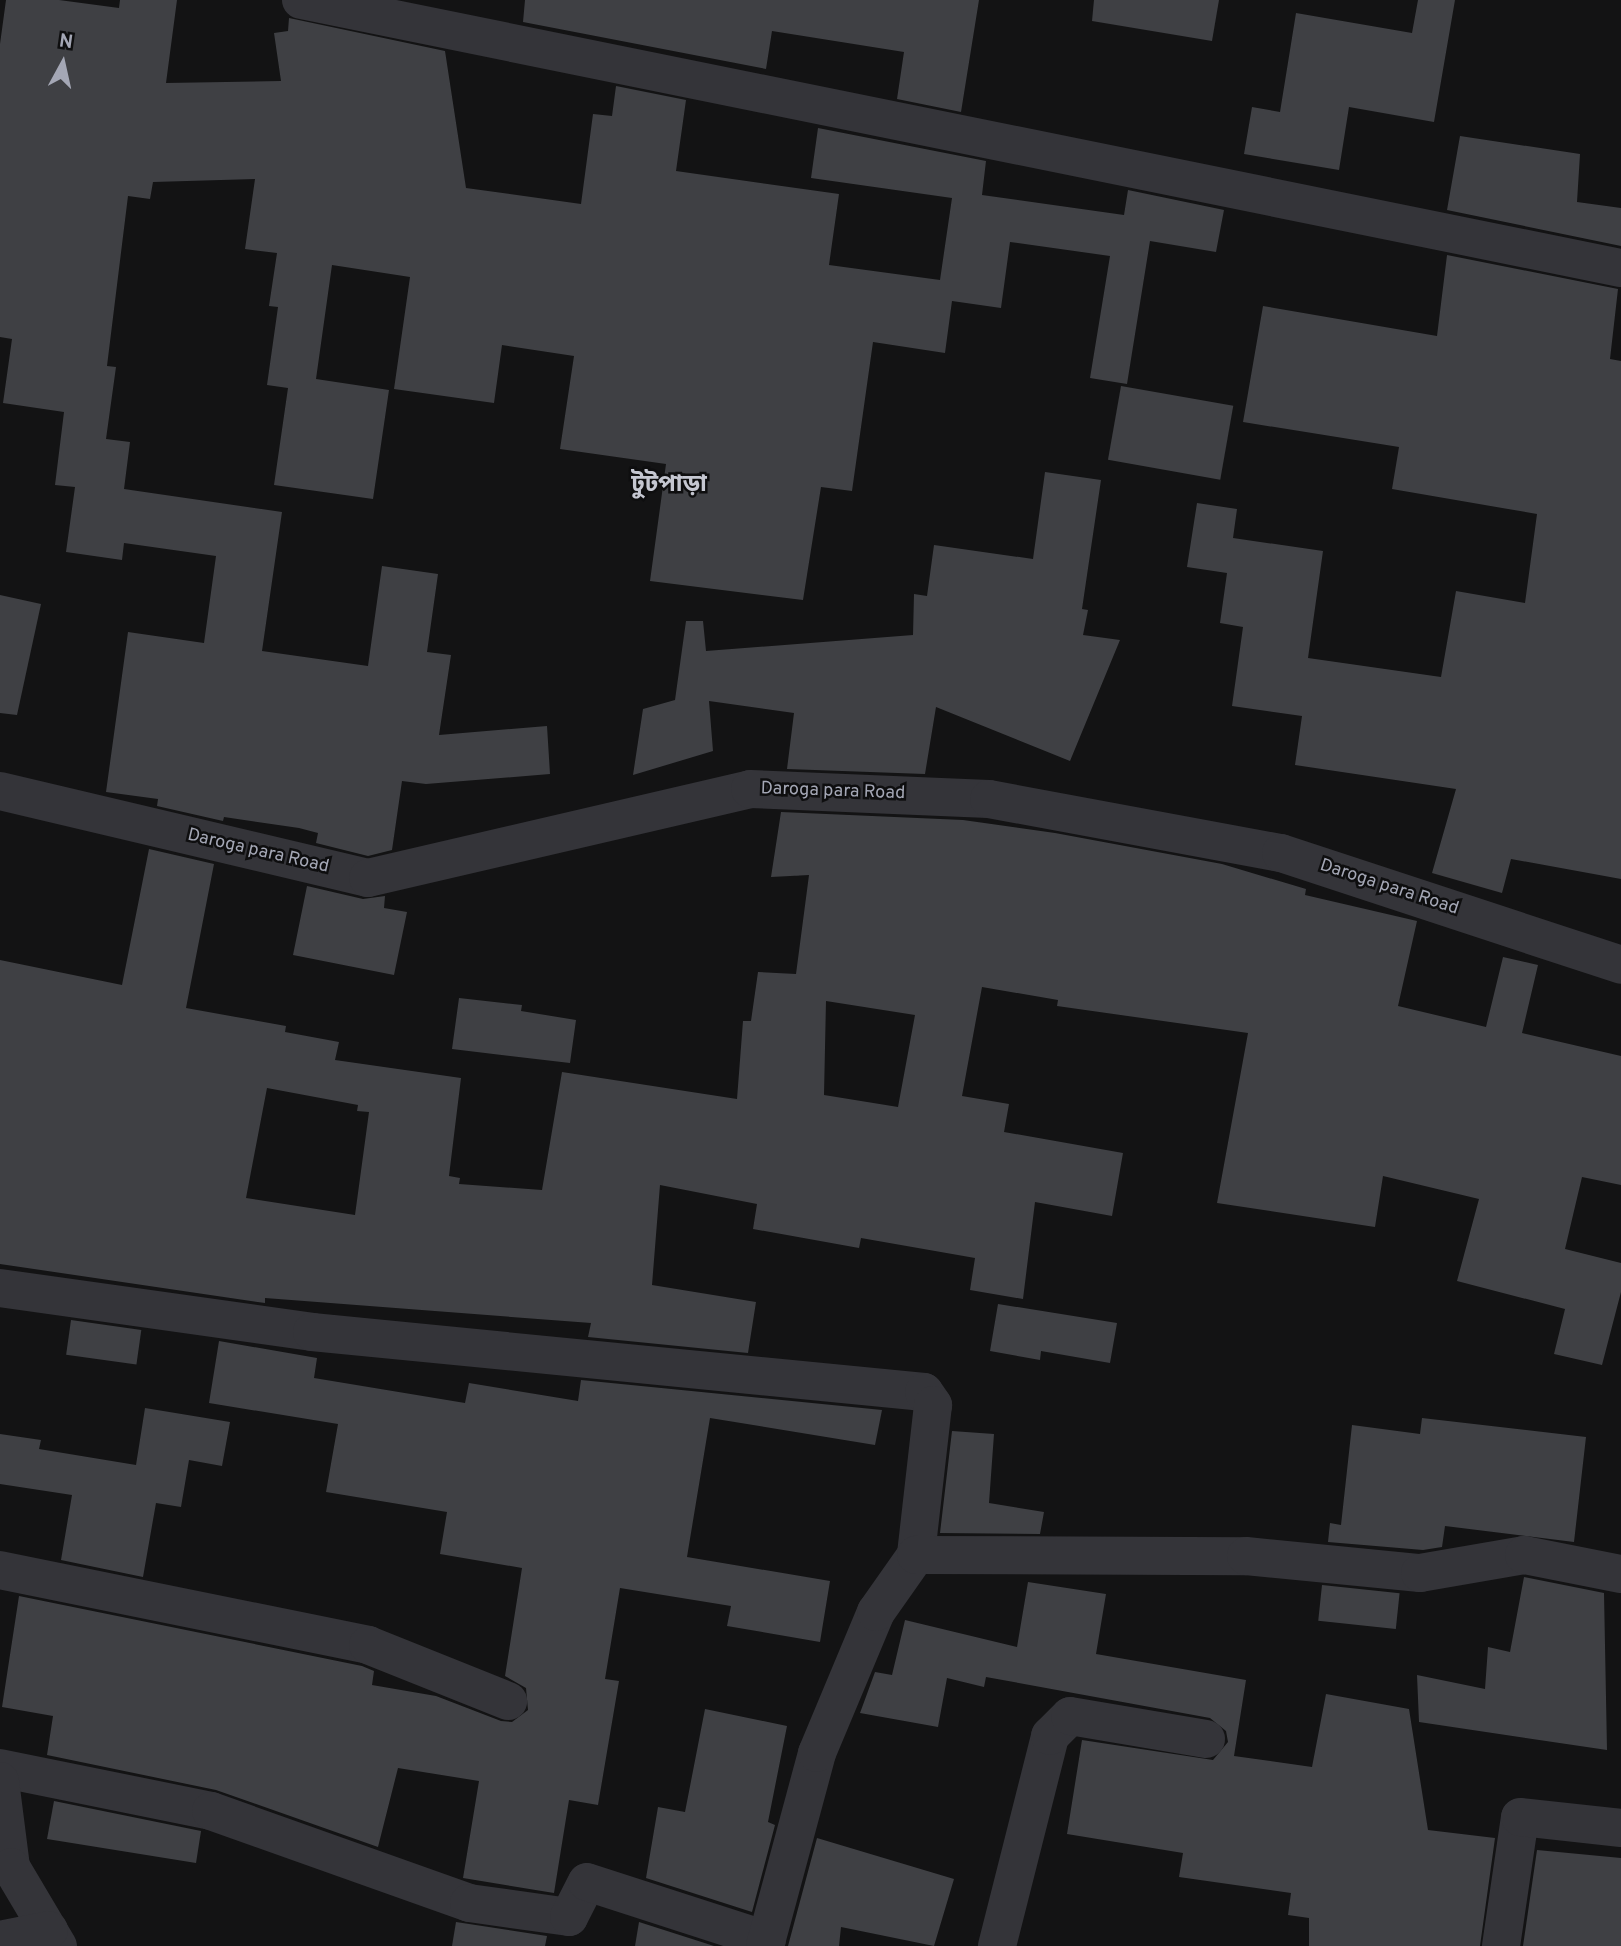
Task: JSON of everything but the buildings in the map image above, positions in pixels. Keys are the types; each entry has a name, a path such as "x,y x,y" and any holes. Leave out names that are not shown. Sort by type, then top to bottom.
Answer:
{"street":[{"path":"301,0 1621,268"},
{"name":"Daroga para Road","path":"0,791 368,878 750,789 989,799 1282,853 1621,965"},
{"path":"0,1288 312,1332 924,1392 933,1405 916,1555 876,1612 817,1753 766,1943 587,1882 569,1917 469,1903 211,1811 0,1768"},
{"path":"916,1555 1246,1556 1420,1573 1524,1555 1621,1574"},
{"path":"0,1570 368,1645 508,1701"},
{"path":"997,1946 1051,1736 1070,1716 1206,1739"},
{"path":"0,1781 11,1867 53,1938 0,1940"},
{"path":"1502,1946 1520,1817 1621,1828"}],"district":[{"name":"টুটপাড়া","path":"669,486"}]}
